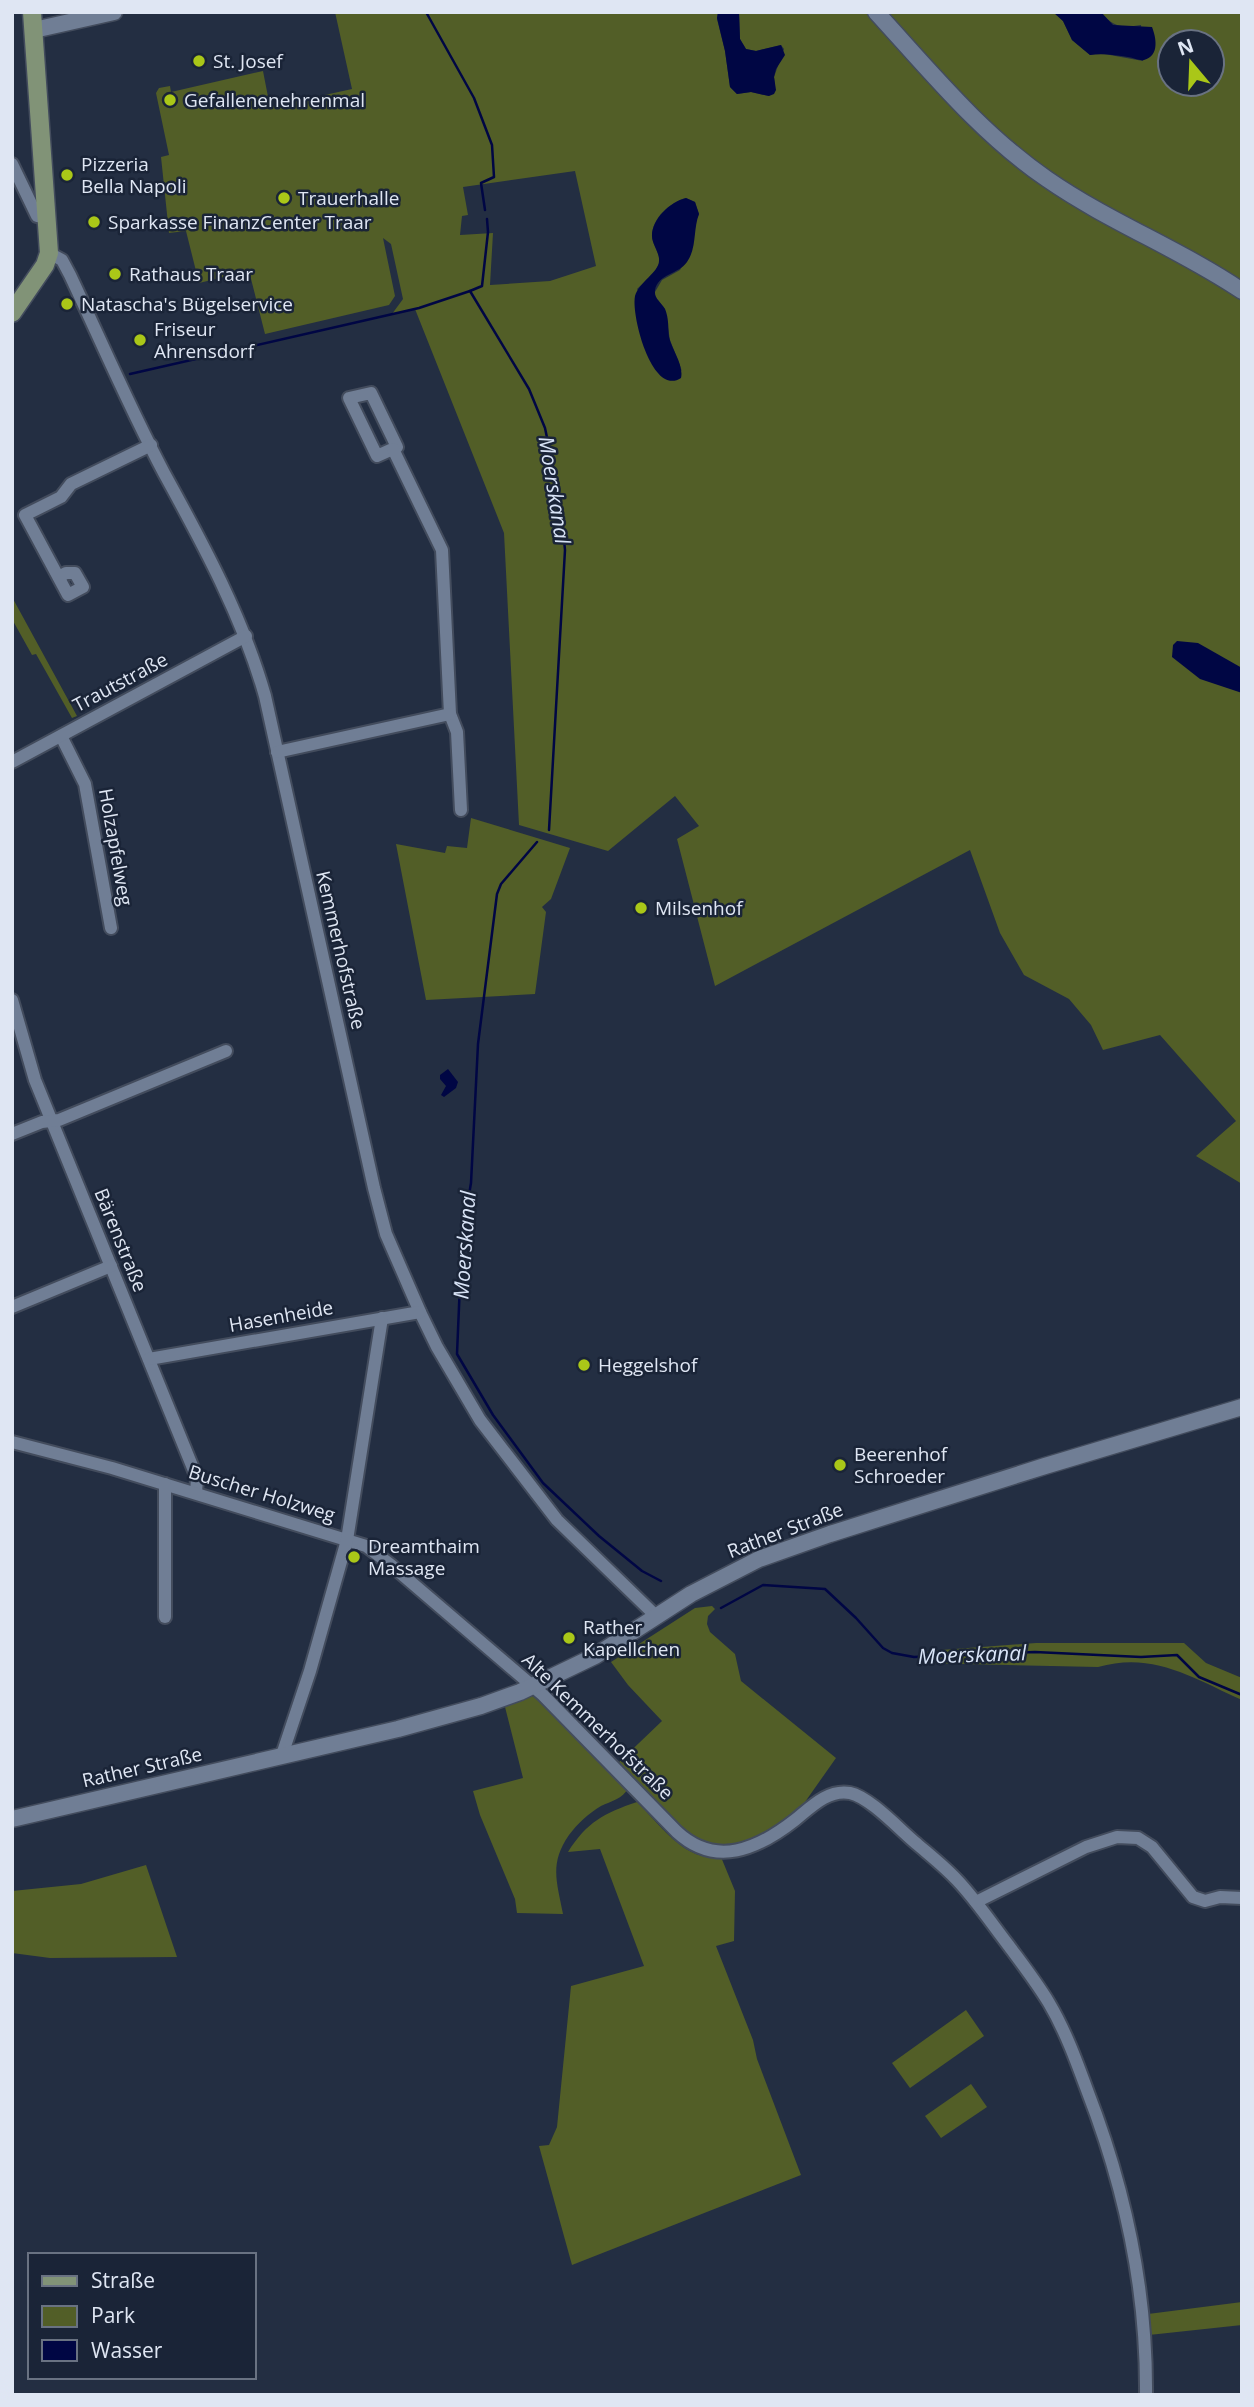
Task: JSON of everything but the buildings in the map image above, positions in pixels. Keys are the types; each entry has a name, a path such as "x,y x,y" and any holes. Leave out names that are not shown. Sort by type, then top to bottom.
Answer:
{"main road":[{"path":"12,313 45,265 49,253 33,21"}],"street":[{"path":"33,21 114,12"},
{"path":"876,12 969,114 1032,169 1072,195 1203,265 1242,290"},
{"path":"12,164 37,216 47,217"},
{"name":"Kemmerhofstraße","path":"49,253 62,260 70,275 246,636 265,696 380,1213 390,1243 437,1347 480,1420 556,1520 656,1616"},
{"path":"370,393 397,447 393,449 377,456 349,398 370,393"},
{"path":"59,577 25,515 61,497 71,484 151,445"},
{"path":"393,449 442,550 450,714 457,732 461,810"},
{"name":"Trautstraße","path":"12,762 246,636"},
{"path":"277,752 450,714"},
{"name":"Holzapfelweg","path":"61,736 85,784 111,928"},
{"name":"Bärenstraße","path":"12,1000 30,1067 197,1478 196,1493"},
{"path":"12,1134 42,1122 59,1120 226,1051"},
{"path":"12,1307 111,1266"},
{"name":"Hasenheide","path":"149,1359 421,1312"},
{"path":"282,1755 310,1671 347,1540 382,1318"},
{"name":"Rather Straße","path":"12,1819 449,1716 533,1686 595,1656 727,1574 793,1546 1242,1407"},
{"name":"Buscher Holzweg","path":"12,1442 88,1461 347,1540"},
{"name":"Buscher Holzweg","path":"165,1484 165,1616"},
{"name":"Alte Kemmerhofstraße","path":"347,1540 366,1546 379,1555 533,1686 677,1832 695,1846 714,1852 745,1848 769,1838 825,1798 839,1793 853,1794 871,1804 947,1870 976,1902 1049,2002 1067,2039 1100,2124 1119,2184 1137,2263 1145,2331 1146,2395"},
{"path":"976,1902 1086,1847 1117,1836 1138,1838 1152,1847 1193,1897 1205,1901 1220,1897 1242,1898"}],"green space":[{"path":"335,12 718,12 730,87 737,94 751,92 769,96 784,49 781,45 756,51 746,49 740,39 739,12 1053,12 1063,21 1072,40 1090,55 1099,53 1143,61 1141,25 1118,25 1109,21 1101,12 1242,12 1242,1184 1196,1156 1236,1121 1160,1035 1103,1050 1091,1025 1069,999 1024,975 1000,933 970,850 715,986 677,839 699,826 675,796 608,851 519,825 504,533 415,309 392,314 403,299 391,244 383,238 395,296 389,305 265,334 249,271 199,283 186,231 169,233 161,157 169,155 156,93 159,88 170,86 171,92 263,71 270,107 352,89","holes":["575,171 596,266 550,281 490,285 493,233 460,235 462,216 468,215 463,187","686,198 695,202 699,214 695,223 693,246 680,270 662,280 655,292 665,309 670,340 682,371 637,289 653,274 659,264 652,237 658,218 668,207"]},
{"path":"12,597 77,716 72,718 36,654 32,655 12,619"},
{"path":"471,818 570,848 551,899 542,907 546,912 535,994 426,1000 396,844 445,853 447,846 467,848"},
{"path":"712,1606 715,1609 708,1616 707,1624 710,1632 735,1654 741,1681 836,1758 805,1802 806,1805 767,1834 734,1847 696,1843 616,1765 662,1721 628,1685 611,1662 695,1608"},
{"path":"1036,1643 1184,1643 1206,1663 1242,1678 1242,1700 1172,1669 1137,1662 1098,1667 923,1663 928,1651"},
{"path":"527,1695 537,1697 628,1788 620,1797 601,1806 584,1819 563,1845 556,1873 563,1914 517,1913 515,1899 480,1815 473,1791 523,1778 504,1703"},
{"path":"637,1802 684,1848 708,1857 721,1857 735,1891 734,1941 716,1946 801,2175 572,2265 539,2146 549,2145 557,2127 571,1986 644,1966 600,1849 568,1852 582,1833 597,1820"},
{"path":"146,1865 177,1957 50,1958 12,1953 12,1891 81,1884"},
{"path":"966,2010 984,2036 910,2088 892,2063"},
{"path":"971,2084 987,2107 941,2138 925,2116"},
{"path":"1242,2302 1242,2325 1149,2335 1148,2314"}],"water":[{"path":"718,12 739,12 740,39 746,49 756,51 781,45 785,55 776,69 774,94 737,94 730,87"},
{"path":"1053,12 1101,12 1113,25 1152,27 1155,41 1153,55 1142,60 1114,55 1090,55 1072,40 1063,21"},
{"path":"686,198 695,202 699,214 690,257 683,266 664,277 655,290 666,312 669,337 681,368 681,378 671,381 661,376 646,351 636,320 635,296 658,265 659,258 652,236 655,223 668,207"},
{"path":"1177,641 1198,643 1242,668 1242,693 1200,679 1172,657 1173,645"},
{"path":"448,1069 458,1082 456,1088 444,1097 441,1095 446,1086 440,1075"}],"waterway":[{"name":"Moerskanal","path":"426,12 474,98 492,145 494,177 481,183 485,210"},
{"name":"Moerskanal","path":"487,219 482,286 470,291 529,389 545,428 560,500 565,550 549,830"},
{"path":"130,374 419,308 470,291"},
{"name":"Moerskanal","path":"537,842 501,884 497,894 478,1044 471,1183 462,1236 457,1354 493,1415 543,1483 599,1536 642,1571 661,1581"},
{"name":"Moerskanal","path":"721,1608 763,1585 825,1589 883,1648 892,1653 914,1657 1035,1652 1141,1657 1177,1655 1199,1677 1242,1695"}],"place":[{"name":"St. Josef","path":"199,61"},
{"name":"Gefallenenehrenmal","path":"170,100"},
{"name":"Pizzeria Bella Napoli","path":"67,175"},
{"name":"Trauerhalle","path":"284,198"},
{"name":"Sparkasse FinanzCenter Traar","path":"94,222"},
{"name":"Rathaus Traar","path":"115,274"},
{"name":"Natascha's Bügelservice","path":"67,304"},
{"name":"Friseur Ahrensdorf","path":"140,340"},
{"name":"Milsenhof","path":"641,908"},
{"name":"Heggelshof","path":"584,1365"},
{"name":"Beerenhof Schroeder","path":"840,1465"},
{"name":"Dreamthaim Massage","path":"354,1557"},
{"name":"Rather Kapellchen","path":"569,1638"}]}
